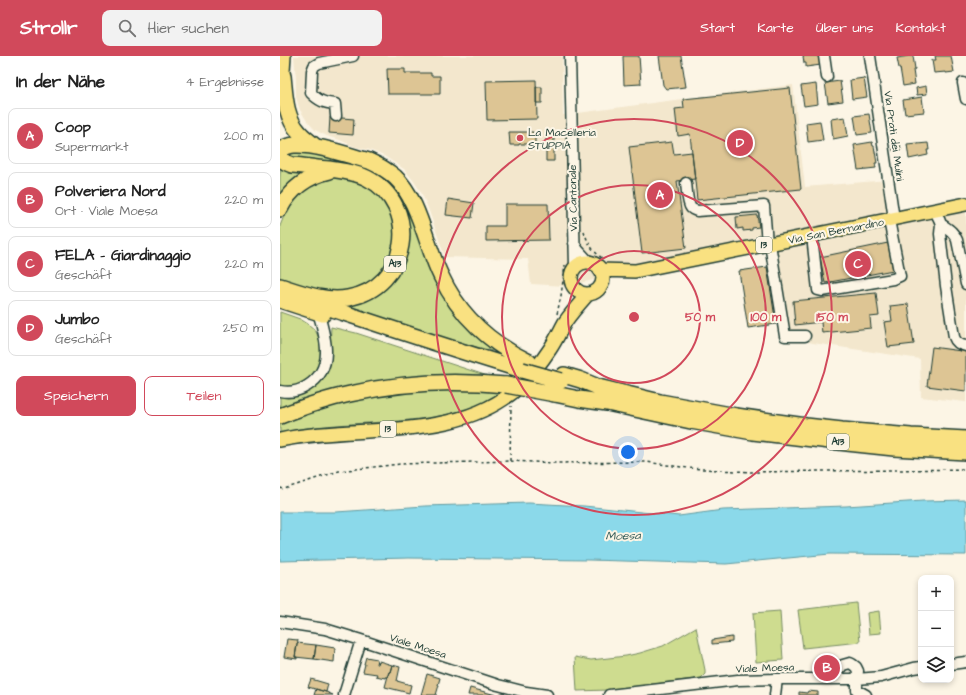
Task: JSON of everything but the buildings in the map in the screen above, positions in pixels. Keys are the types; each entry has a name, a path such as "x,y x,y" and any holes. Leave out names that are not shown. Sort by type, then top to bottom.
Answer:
{"highway":[{"name":"A13","path":"283,76 286,105 290,117 299,132 316,147"},
{"name":"A13","path":"280,150 284,147 294,145 316,147 369,161 383,168 396,178 410,198 441,277 454,300 469,318 492,339 514,354 517,377"},
{"name":"A13","path":"280,158 292,165 338,170 357,174 372,180 392,199 399,214 402,231 401,248 396,263 387,276 377,286 364,293 349,298 324,298 297,292 280,286"},
{"name":"A13","path":"280,209 288,195 299,184 320,174 338,170"},
{"name":"A13","path":"280,292 422,339 517,377"},
{"name":"A13","path":"280,300 517,377 560,384 598,387 660,402 785,423 878,434 966,439"},
{"name":"A13","path":"284,414 316,403 350,394 404,385 517,377"},
{"name":"A13","path":"560,384 581,394 607,403 691,422 847,444 966,452"}],"main road":[{"path":"280,106 284,56"},
{"name":"Via San Bernardino","path":"601,285 635,271 966,204"},
{"path":"589,262 595,265 602,264 603,280 598,290 594,293 584,294 575,289 572,285 570,265 589,262"},
{"name":"Via San Bernardino","path":"602,264 635,271"},
{"name":"13","path":"280,440 299,436 405,428 434,424 472,415 493,405 517,377 521,385 550,349 575,289"},
{"name":"13","path":"561,320 588,294"}],"street":[{"path":"336,116 335,104 318,100 311,93 312,71 314,66 319,62 351,56"},
{"name":"Via Cantonale","path":"570,56 574,244 570,265"},
{"path":"824,56 827,77"},
{"name":"Via Prati dei Mulini","path":"813,234 818,290 822,291 893,279 900,276 891,220 870,56"},
{"path":"963,83 966,99"},
{"path":"686,183 689,204 691,208 697,211 764,206 768,244 785,336 805,336"},
{"path":"935,211 941,224 940,241 954,337 957,342 966,346"},
{"path":"941,224 954,233 957,240 966,284"},
{"name":"Via Cantonale","path":"574,244 589,262"},
{"path":"280,391 292,392 306,388 317,379 324,367 327,354 325,334 318,312"},
{"name":"Viale Moesa","path":"280,622 325,629 526,694 547,695"},
{"path":"344,695 361,640"},
{"path":"954,664 966,662"},
{"path":"831,679 840,667 850,663 854,665 858,671 856,679 857,690 866,695"},
{"name":"Viale Moesa","path":"610,695 694,690 738,680 856,679 881,677 918,667"},
{"path":"775,695 777,679"}],"path":[{"path":"583,226 587,240 602,264"},
{"path":"561,320 561,296 570,265"},
{"path":"510,462 517,377"},
{"path":"280,488 284,489 339,471 400,464 646,462 688,468 751,472 966,469"}],"shaded area":[{"path":"294,56 562,56 563,115 793,85 805,187 888,180 894,219 966,204 966,402 921,397 920,359 813,343 785,336 770,244 566,286 531,284 528,259 445,257 421,192 404,169 384,156 370,150 355,147 327,136 315,130 307,121 300,110 296,97"}],"green space":[{"path":"294,149 368,166 387,177 406,201 422,243 498,350 497,352 439,336 343,305 396,269 392,193 295,162 283,152"},
{"path":"281,166 312,172 280,199 280,177"},
{"path":"333,178 361,184 369,188 383,201 392,218 395,233 395,242 388,261 377,276 370,281 361,286 343,291 319,290 280,279 280,226 286,211 297,196 316,183"},
{"path":"280,312 300,319 308,324 315,330 322,344 323,358 314,377 297,387 280,388"},
{"path":"331,327 356,333 500,380 280,408 280,395 304,392 330,352"},
{"path":"433,389 500,392 477,405 452,414 398,421 324,426 280,433 280,424 328,406 378,395"},
{"path":"856,603 860,642 803,648 798,610"},
{"path":"780,611 783,660 756,662 753,613"},
{"path":"879,611 881,633 869,634 867,613"},
{"path":"696,627 705,670 705,674 701,678 607,690 577,691 575,657 591,660 640,653 663,646"}],"water":[{"name":"Moesa","path":"966,500 966,555 830,554 726,564 589,560 409,558 280,561 280,512 336,512 425,506 529,503 584,506 679,516 723,510"}],"place":[{"name":"La Macelleria STUPPIA","path":"520,138"},
{"name":"Jumbo","path":"740,143"},
{"name":"Coop","path":"660,195"},
{"name":"FELA - Giardinaggio","path":"858,264"},
{"name":"Polveriera Nord","path":"827,668"}]}
